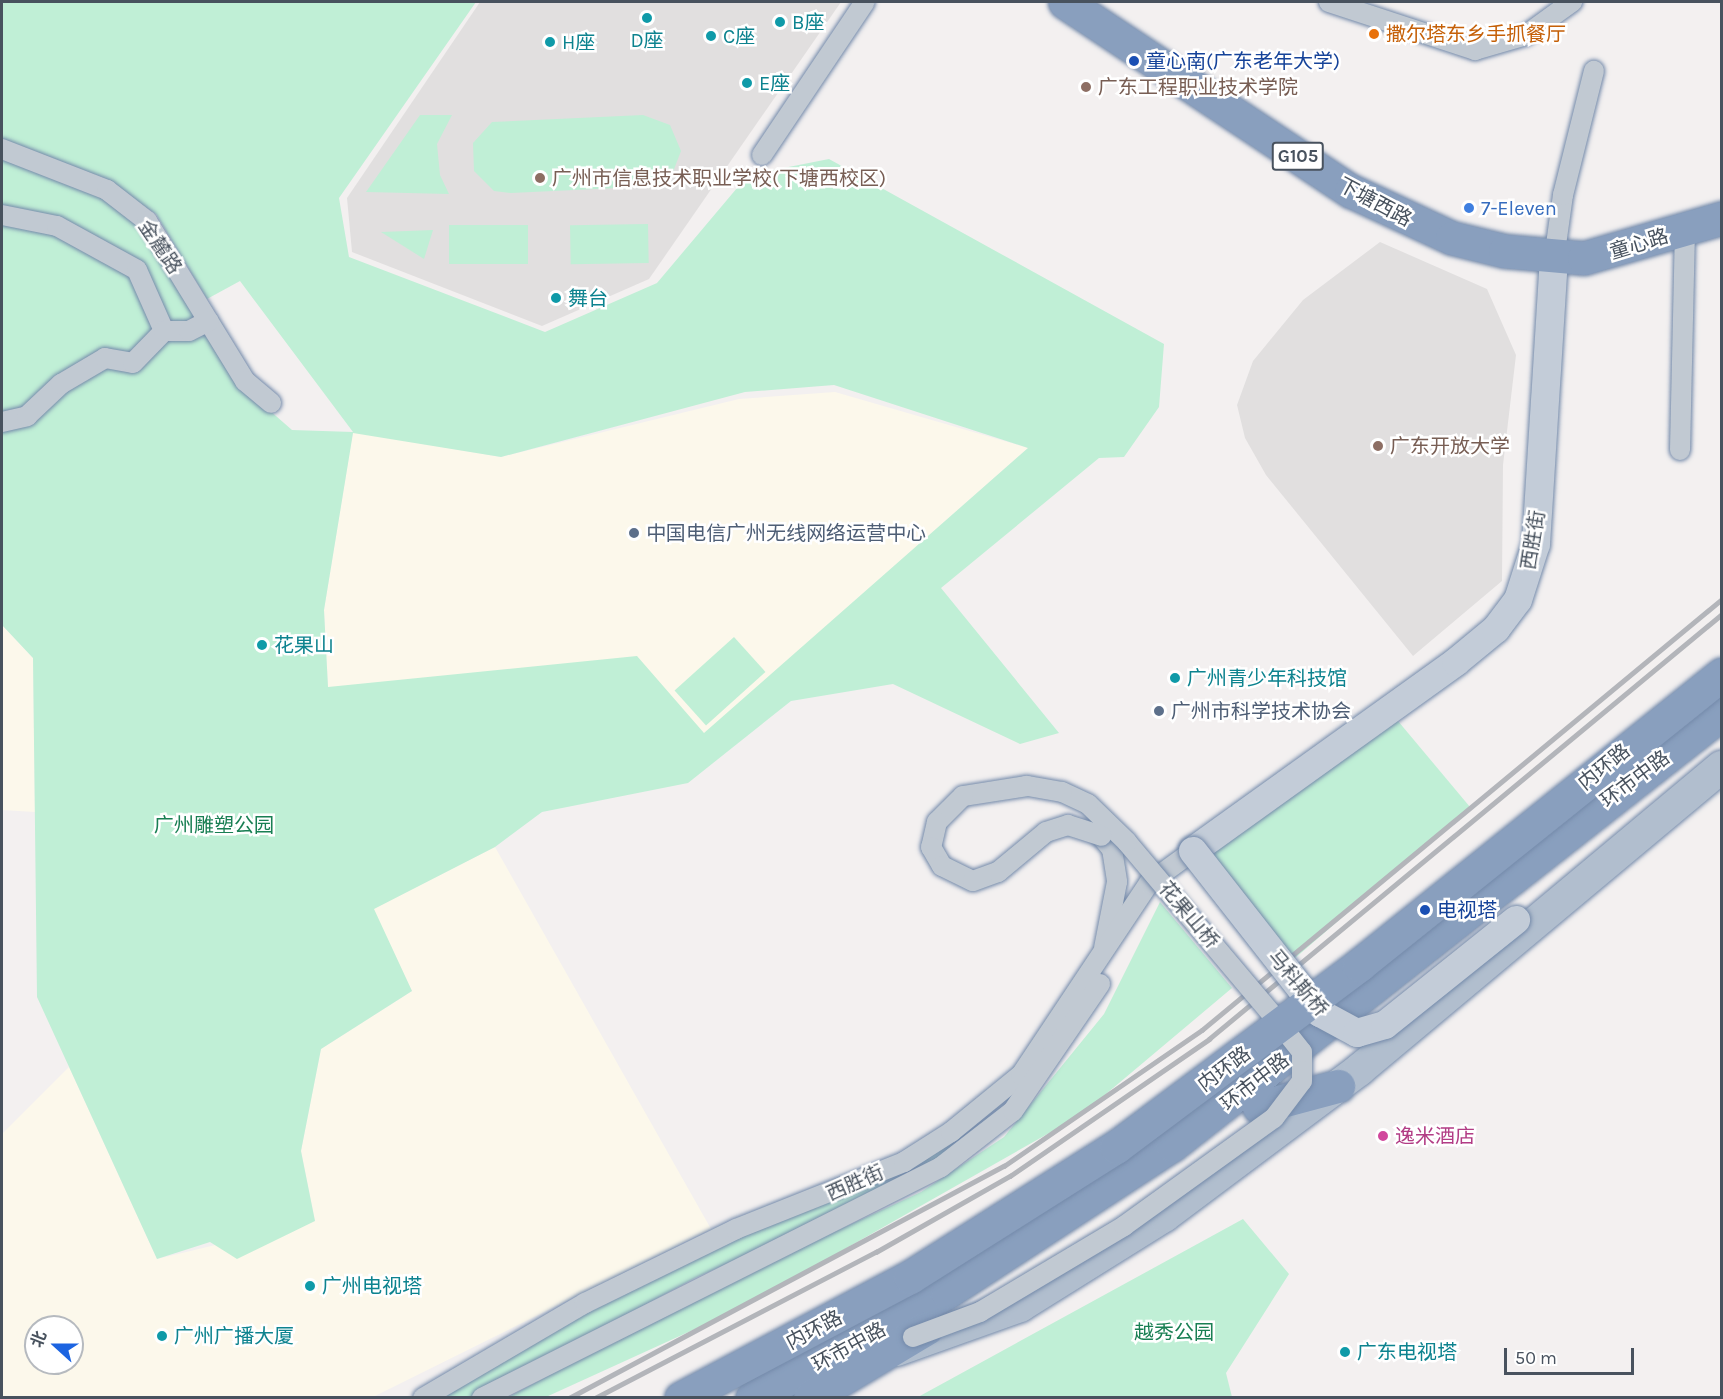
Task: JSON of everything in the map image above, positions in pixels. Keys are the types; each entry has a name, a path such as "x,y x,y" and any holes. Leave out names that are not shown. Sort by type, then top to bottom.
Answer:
{"highway":[{"name":"下塘西路","path":"1065,2 1375,206 1475,244 1554,251"},
{"name":"下塘西路","path":"1099,2 1399,199 1469,227 1554,251"},
{"name":"童心路","path":"1554,251 1613,236 1722,200"},
{"name":"童心路","path":"1554,251 1604,255 1722,218"},
{"name":"内环路","path":"676,1398 703,1394 986,1252 1178,1125 1721,691"},
{"name":"环市中路","path":"752,1398 956,1287 1172,1145 1721,691"},
{"name":"环市中路","path":"810,1398 1057,1247 1259,1107 1722,738"},
{"path":"1259,1107 1338,1086"}],"main road":[{"path":"900,1345 994,1318 1056,1285 1164,1216 1338,1086 1565,900 1632,837 1722,766"}],"street":[{"path":"762,155 865,2"},
{"path":"1329,2 1475,50 1526,34 1572,2"},
{"name":"西胜街","path":"423,1398 585,1303 736,1229 822,1197 927,1148 1021,1075 1102,959 1150,882 1456,662 1496,629 1518,600 1536,544 1554,251 1594,71"},
{"name":"金麓路","path":"2,149 106,190 147,221 245,381 271,403"},
{"path":"2,214 57,226 138,270 164,332"},
{"path":"1680,450 1685,230"},
{"path":"2,422 27,416 61,384 105,358 133,363 164,332 189,331 208,321"},
{"name":"花果山桥","path":"900,1345 980,1312 1124,1226 1274,1118 1302,1081 1302,1052 1127,842 1088,804 1062,792 1027,786 963,796 937,822 931,847 942,866 973,881 998,872 1046,832 1068,825 1101,836 1112,849 1117,882 1102,959"},
{"name":"马科斯桥","path":"1193,851 1320,1013 1357,1033 1385,1025 1516,920 1632,837"},
{"name":"西胜街","path":"482,1398 708,1279 913,1185 992,1131 1034,1086 1148,906 1193,851"}],"shaded area":[{"name":"广州市信息技术职业学校(下塘西校区)","path":"480,2 841,2 649,279 542,326 352,252 347,198"},
{"name":"广东开放大学","path":"1380,242 1487,289 1516,355 1503,465 1502,581 1413,656 1266,475 1245,438 1237,405 1253,361 1303,300"},
{"name":"中国电信广州无线网络运营中心","path":"835,392 1028,448 704,734 328,687 324,610 353,432 501,457 739,399"},
{"path":"2,625 33,658 35,812 2,810"},
{"path":"495,847 711,1229 373,1397 2,1398 2,1134 69,1067 157,1259 315,1221 301,1151 321,1049 412,991 373,909"}],"green space":[{"name":"广州雕塑公园","path":"2,2 476,2 339,198 349,257 545,332 657,283 748,175 829,159 1164,344 1159,407 1124,457 1099,458 941,588 1059,733 1020,744 893,684 791,701 688,783 542,812 495,847 374,909 412,991 321,1049 301,1151 315,1221 237,1259 210,1242 157,1259 37,997 33,658 2,625 2,157 104,194 145,225 243,387 292,430 353,432 240,281 207,299 156,214 111,185 2,144","holes":["834,385 1028,448 704,733 637,656 328,687 324,610 353,433 501,457 745,392"]},
{"path":"420,115 452,115 437,144 440,175 449,194 366,192"},
{"path":"643,115 670,125 681,151 671,177 659,186 511,193 494,191 474,171 473,143 492,122"},
{"path":"648,224 649,263 571,264 570,225"},
{"path":"449,225 528,225 528,264 449,264"},
{"path":"433,230 424,259 381,232"},
{"path":"734,637 765,672 706,725 675,691"},
{"path":"1398,721 1470,807 1294,959 1209,853"},
{"path":"1160,902 1232,988 1081,1115 739,1309 546,1397 507,1398 703,1292 921,1192 1004,1137 1104,1014"},
{"path":"982,1123 956,1148 873,1198 695,1278 473,1397 434,1398 484,1365 729,1240 912,1168"},
{"name":"越秀公园","path":"1243,1219 1289,1274 1226,1373 1232,1397 918,1397"}],"railway":[{"path":"569,1398 1004,1166 1202,1030 1722,599"},
{"path":"595,1398 876,1252 1010,1176 1209,1039 1722,614"}],"place":[{"name":"D座","path":"647,18"},
{"name":"B座","path":"780,22"},
{"name":"撒尔塔东乡手抓餐厅","path":"1374,34"},
{"name":"C座","path":"711,36"},
{"name":"H座","path":"550,42"},
{"name":"童心南(广东老年大学)","path":"1134,61"},
{"name":"E座","path":"747,83"},
{"name":"广东工程职业技术学院","path":"1086,87"},
{"name":"广州市信息技术职业学校(下塘西校区)","path":"540,178"},
{"name":"7-Eleven","path":"1469,208"},
{"name":"舞台","path":"556,298"},
{"name":"广东开放大学","path":"1378,446"},
{"name":"中国电信广州无线网络运营中心","path":"634,533"},
{"name":"花果山","path":"262,645"},
{"name":"广州青少年科技馆","path":"1175,678"},
{"name":"广州市科学技术协会","path":"1159,711"},
{"name":"电视塔","path":"1425,910"},
{"name":"逸米酒店","path":"1383,1136"},
{"name":"广州电视塔","path":"310,1286"},
{"name":"广州广播大厦","path":"162,1336"},
{"name":"广东电视塔","path":"1345,1352"}]}
